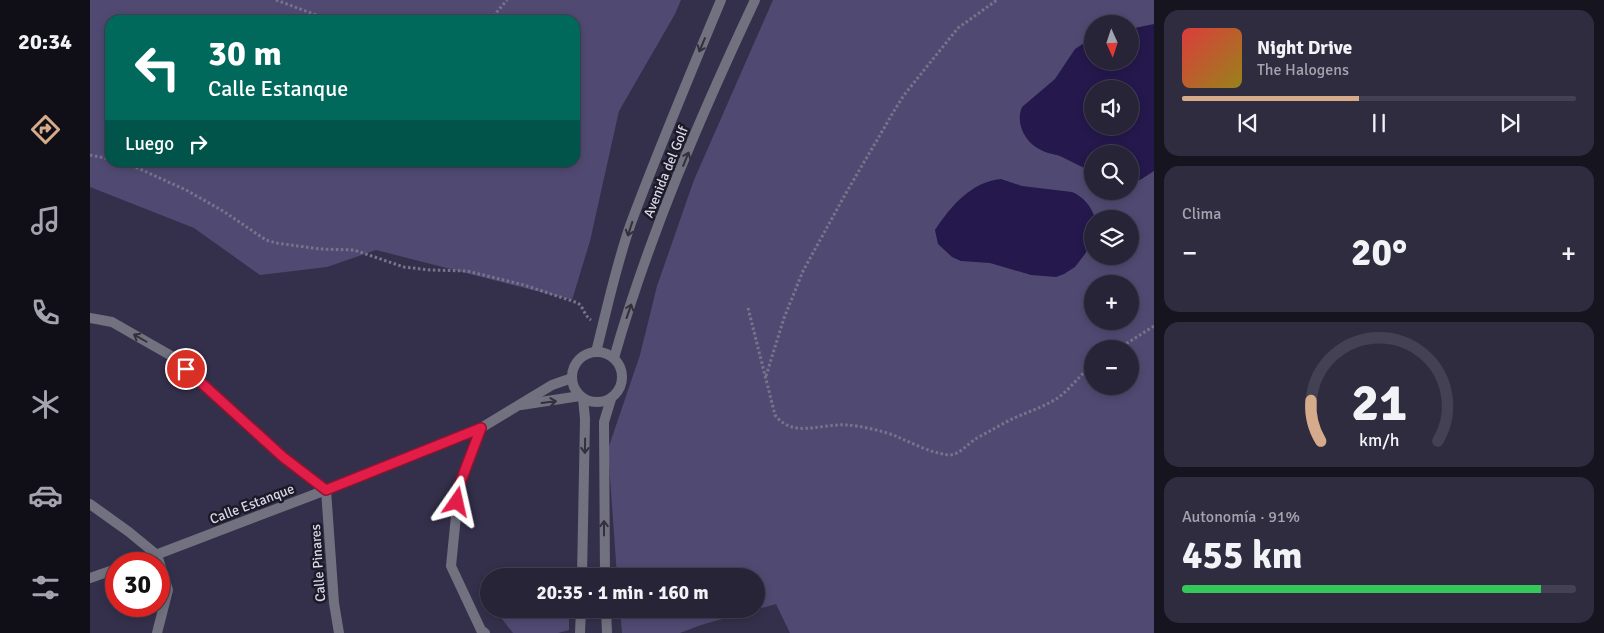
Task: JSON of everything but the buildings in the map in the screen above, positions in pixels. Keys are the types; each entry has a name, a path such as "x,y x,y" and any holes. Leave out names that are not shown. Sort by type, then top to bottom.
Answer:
{"street":[{"name":"Avenida del Golf","path":"596,352 631,224 692,68 721,0"},
{"name":"Avenida del Golf","path":"614,358 659,224 718,78 755,0"},
{"path":"90,318 112,322 174,358 283,457 326,490"},
{"path":"581,397 595,402 603,402 617,394 623,379 619,364 614,358 602,352 588,353 576,363 572,378 573,385 581,397 585,419 582,568"},
{"name":"Calle Estanque","path":"165,552 481,428 552,385 572,378"},
{"name":"Calle Estanque","path":"518,406 581,397"},
{"path":"605,568 604,422 611,398"},
{"path":"481,428 459,486 451,566 481,630 485,633"},
{"name":"Calle Pinares","path":"326,490 334,603 339,633"},
{"path":"90,504 130,532 153,552"},
{"path":"90,578 105,573"},
{"path":"157,633 161,617"},
{"path":"580,633 581,618"},
{"path":"606,618 607,633"}],"path":[{"path":"276,0 316,15"},
{"path":"494,15 507,0"},
{"path":"766,377 784,318 803,271 894,111 904,95 958,28 998,0"},
{"path":"90,155 105,159"},
{"path":"135,167 186,190 223,211 266,240 276,244 320,249 354,250 404,267 467,271 496,277 578,303 582,306 586,317 594,322 603,323"},
{"path":"748,308 775,415 784,424 804,429 848,425 889,434 933,451 953,455 1005,422 1057,398 1084,373"},
{"path":"1132,340 1154,326"}],"shaded area":[{"path":"90,0 681,0 675,14 619,111 590,241 572,300 376,250 327,267 260,275 194,228 90,187"},
{"path":"773,0 1154,0 1154,633 790,633 776,604 765,607 765,568 616,568 608,449 640,355 657,286 694,180"},
{"path":"1154,24 1154,171 1140,180 1139,145 1084,145 1084,168 1035,147 1023,132 1020,119 1022,107 1055,79 1075,49 1084,43 1084,70 1139,70 1139,27"},
{"path":"1001,179 1022,186 1072,192 1087,203 1092,210 1084,210 1084,255 1075,267 1056,277 1031,275 990,263 961,261 952,257 938,244 935,230 948,212 971,190 990,181"},
{"path":"501,618 569,618 569,630 558,633 513,633"},
{"path":"621,618 726,618 680,633 622,633"}],"route":[{"path":"186,369 283,457 326,490 481,428 459,486 457,502"}]}
